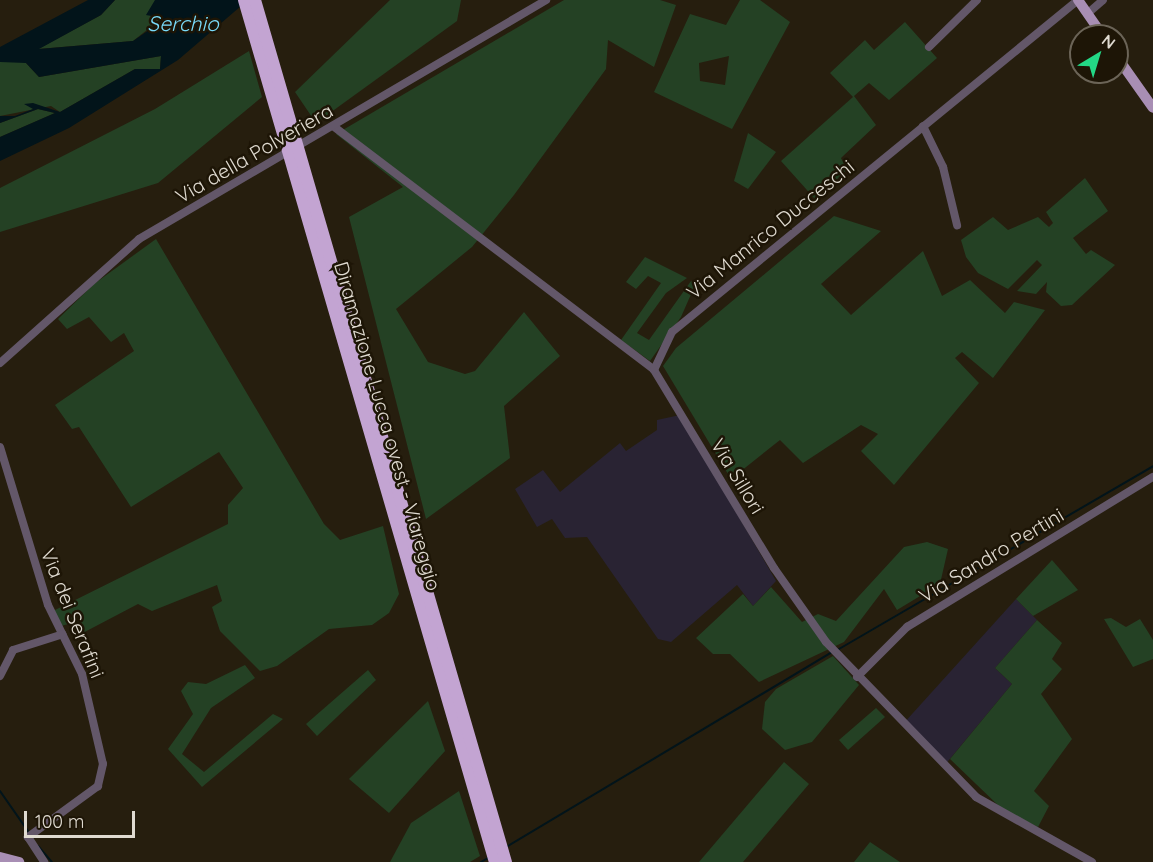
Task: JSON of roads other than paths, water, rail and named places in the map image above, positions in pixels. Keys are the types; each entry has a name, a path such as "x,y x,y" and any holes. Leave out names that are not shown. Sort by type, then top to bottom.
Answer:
{"highway":[{"name":"Diramazione Lucca ovest - Viareggio","path":"244,0 310,209 506,862"},
{"name":"Diramazione Lucca ovest - Viareggio","path":"255,0 310,209 495,862"}],"main road":[{"path":"1078,0 1094,24"},
{"path":"1129,74 1153,108"},
{"path":"0,857 19,862"}],"street":[{"name":"Via della Polveriera","path":"0,363 139,239 546,0"},
{"path":"929,47 977,0"},
{"name":"Via Manrico Ducceschi","path":"654,370 672,332 923,126 993,75 1078,0"},
{"path":"1087,14 1103,0"},
{"name":"Via Sillori","path":"333,126 507,264 654,370 774,568 817,631 857,677 976,797 1092,862"},
{"path":"923,126 943,167 957,225"},
{"name":"Via dei Serafini","path":"0,447 48,605 82,674 102,776 98,786 31,835 44,862"},
{"name":"Via Sandro Pertini","path":"857,677 916,620 1153,477"},
{"path":"0,676 13,650 63,634"}],"water":[{"name":"Serchio","path":"88,0 115,0 101,15 39,49 133,41 159,23 162,18 146,15 155,0 248,0 178,60 69,128 0,161 0,137 55,113 38,109 0,123 0,116 15,116 33,109 24,104 33,103 60,112 135,69 160,69 161,56 39,77 26,63 0,62 0,47"}],"waterway":[{"path":"839,649 1153,466"},
{"path":"508,846 831,653"},
{"path":"0,791 30,834"},
{"path":"38,846 52,862"},
{"path":"481,862 488,858"}]}
